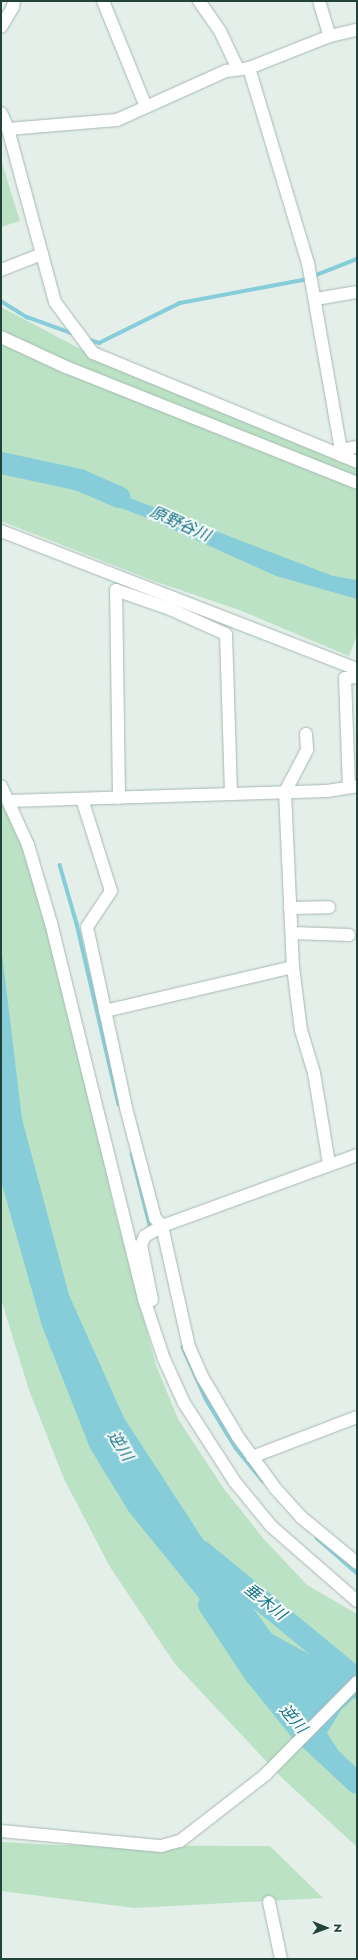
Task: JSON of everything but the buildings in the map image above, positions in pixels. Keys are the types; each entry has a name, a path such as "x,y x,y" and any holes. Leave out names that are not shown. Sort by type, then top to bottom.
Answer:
{"street":[{"path":"1,27 13,7 14,1"},
{"path":"103,1 146,106"},
{"path":"198,1 220,31 243,68 308,263 316,300 342,453"},
{"path":"318,1 330,36"},
{"path":"8,129 117,120 226,71 243,68 330,36 357,30"},
{"path":"1,113 8,129 55,302 93,353 342,453 357,462"},
{"path":"1,270 42,254"},
{"path":"316,300 357,292"},
{"path":"1,337 66,367 357,483"},
{"path":"342,453 357,447"},
{"path":"1,531 357,669"},
{"path":"119,798 116,590 170,609 226,634 231,794"},
{"path":"8,802 285,792 353,787 345,678 357,678"},
{"path":"306,734 307,750 285,792 293,967 301,1030 314,1073 329,1164"},
{"path":"1,786 28,845 51,923 144,1299 159,1345 184,1403 235,1482 271,1526 357,1601"},
{"path":"82,799 111,891 87,927 128,1115 155,1218 162,1226 189,1347 203,1378 252,1457 275,1488 301,1517 357,1563"},
{"path":"290,908 329,908"},
{"path":"292,933 349,935"},
{"path":"105,1011 293,967"},
{"path":"159,1345 141,1245 145,1236 162,1226 357,1155"},
{"path":"252,1457 357,1417"},
{"path":"1,1831 161,1846 180,1841 265,1775 357,1682"},
{"path":"269,1902 281,1959"}],"green space":[{"path":"1,160 20,221 1,227"},
{"path":"1,307 105,362 357,463 357,635 349,656 239,610 151,580 1,521"},
{"path":"1,797 19,835 62,964 100,1134 113,1204 156,1365 178,1419 224,1489 263,1538 307,1585 357,1614 357,1847 282,1778 175,1664 110,1567 64,1479 29,1390 1,1299"},
{"path":"1,1842 55,1845 270,1846 323,1898 134,1908 1,1891"}],"water":[{"path":"1,455 122,495 333,576 357,580 357,599 276,576 152,520 28,472 1,466"},
{"path":"1,945 22,1119 69,1295 124,1418 208,1547 272,1634 357,1680 357,1700 354,1698 341,1710 327,1733 342,1756 357,1769 357,1778 322,1749 129,1512 90,1448 42,1326 1,1181"}],"waterway":[{"path":"314,276 357,259"},
{"path":"87,339 99,343 180,303 308,279"},
{"path":"1,301 27,317 74,334"},
{"name":"原野谷川","path":"1,463 80,480 119,497"},
{"path":"60,865 77,924 119,1104"},
{"path":"132,1154 150,1225"},
{"path":"183,1347 206,1399 236,1448 263,1481"},
{"path":"317,1538 357,1573"},
{"name":"垂木川","path":"201,1551 357,1679"},
{"name":"逆川","path":"209,1605 255,1674 300,1730 357,1783"}]}
